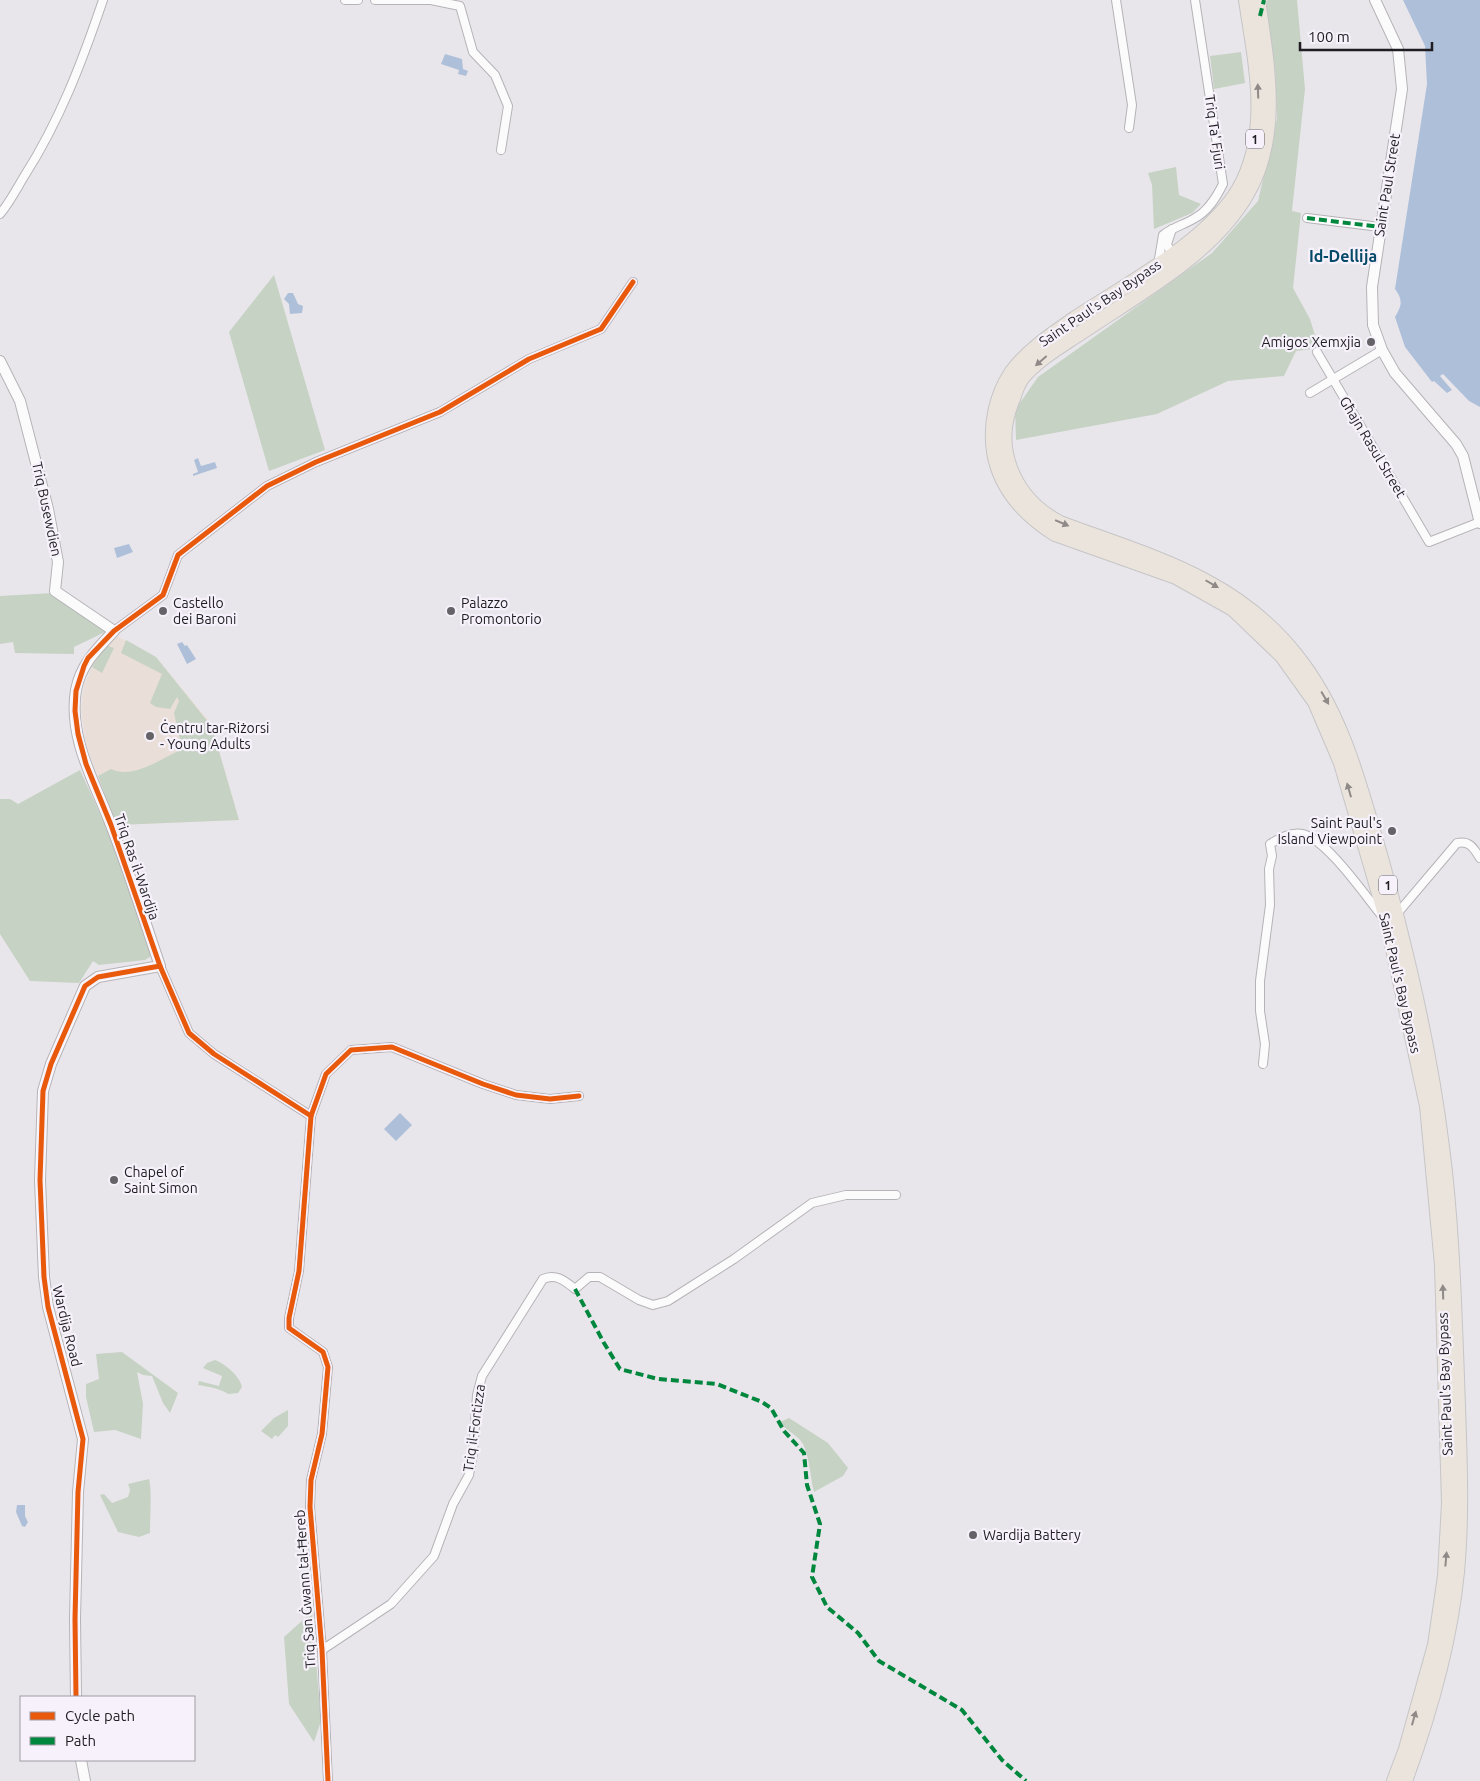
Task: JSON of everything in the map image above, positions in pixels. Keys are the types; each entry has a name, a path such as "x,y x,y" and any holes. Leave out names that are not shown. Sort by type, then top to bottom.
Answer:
{"highway":[{"name":"Saint Paul's Bay Bypass","path":"1246,0 1258,86 1258,121 1248,170 1238,190 1221,213 1177,251 1046,338 1012,372 999,395 993,423 996,462 1002,480 1018,503 1041,525 1055,534 1176,577 1233,609 1282,656 1315,702 1341,763 1392,918 1421,1017 1443,1151 1455,1316 1461,1503 1456,1577 1446,1648 1421,1736 1405,1781"},
{"name":"Saint Paul's Bay Bypass","path":"1258,0 1270,84 1269,119 1259,172 1248,194 1219,232 1195,253 1156,282 1050,353 1021,380 1007,412 1004,426 1007,458 1013,474 1030,502 1046,516 1060,523 1186,569 1242,602 1295,653 1325,697 1342,731 1358,781 1392,918 1427,1106 1442,1265 1448,1503 1445,1576 1435,1646 1406,1749 1394,1781"}],"street":[{"path":"0,214 38,154 64,105 81,64 103,0"},
{"path":"345,0 358,0"},
{"path":"374,0 430,0 460,6 473,52 495,75 508,106 502,150"},
{"path":"1116,0 1132,105 1129,128"},
{"name":"Triq Ta' Fjuri","path":"1173,227 1196,218 1215,201 1223,184 1196,0"},
{"name":"Saint Paul's Bay Bypass","path":"1260,16 1264,0"},
{"name":"Saint Paul Street","path":"1375,0 1398,49 1402,70 1402,89 1371,295 1373,324 1382,350 1395,373 1456,444 1463,456 1480,523"},
{"path":"1307,218 1380,227"},
{"path":"1173,227 1167,244 1170,251 1177,251"},
{"path":"1173,227 1163,235 1158,265 1171,264 1195,253"},
{"name":"Triq Ras il-Wardija","path":"311,1116 214,1054 190,1034 160,966 111,825 86,764 78,734 76,704 81,674 88,658 114,631 163,595 178,555 267,486 325,458 440,412 529,359 601,329 633,282"},
{"path":"1310,393 1382,350"},
{"name":"Għajn Rasul Street","path":"1317,352 1429,542 1480,523"},
{"name":"Triq Busewdien","path":"0,362 20,401 48,509 58,562 55,591 114,631"},
{"path":"1263,1064 1265,1044 1260,1011 1260,982 1268,939 1270,905 1269,869 1272,856 1270,844 1283,836 1300,833 1309,836 1344,868 1392,918 1457,843 1464,842 1470,844 1480,858"},
{"name":"Wardija Road","path":"76,1696 75,1619 78,1492 83,1440 48,1307 44,1277 40,1180 43,1091 52,1064 85,986 98,978 160,966"},
{"name":"Triq San Ġwann tal-Ħereb","path":"328,1781 322,1650 310,1507 311,1480 322,1434 328,1367 324,1352 290,1328 289,1318 299,1271 311,1116 326,1074 351,1050 392,1047 483,1084 516,1095 550,1099 579,1096"},
{"name":"Triq il-Fortizza","path":"322,1650 391,1604 434,1556 453,1504 469,1475 473,1453 477,1395 482,1376 543,1279 551,1276 558,1277 575,1289 589,1277 600,1277 653,1306 668,1301 734,1260 812,1204 846,1195 896,1195"},
{"path":"81,1761 85,1781"}],"shaded area":[{"name":"Ċentru tar-Riżorsi - Young Adults","path":"117,636 156,657 208,720 212,727 239,820 116,825 86,745 81,709 84,685 95,660 107,644"}],"green space":[{"path":"1267,0 1297,0 1305,89 1292,211 1301,213 1293,288 1310,319 1319,348 1296,351 1284,376 1228,381 1157,414 1016,440 1015,410 1038,377 1212,253 1258,201 1277,119 1275,68 1265,11"},
{"path":"1241,52 1245,83 1214,89 1210,56"},
{"path":"1176,167 1179,195 1201,204 1192,213 1154,229 1152,185 1148,173"},
{"path":"274,275 325,450 269,471 229,332"},
{"path":"53,593 105,627 105,632 74,647 74,654 15,653 13,642 0,644 0,596"},
{"path":"126,640 156,657 212,727 239,820 116,825 98,776 111,769 119,772 138,770 182,749 174,713 179,701 177,697 170,709 156,707 150,703 162,674 121,653"},
{"path":"106,645 114,648 102,673 92,667"},
{"path":"80,770 112,840 151,948 150,957 145,960 99,965 93,961 79,983 30,981 0,934 0,799 10,799 18,804"},
{"path":"122,1352 178,1393 170,1413 163,1403 152,1376 137,1372 143,1404 141,1439 115,1430 94,1432 86,1397 86,1384 99,1379 96,1354"},
{"path":"215,1360 227,1367 241,1383 242,1387 238,1393 228,1394 218,1389 198,1385 199,1381 219,1386 222,1376 203,1368 207,1363"},
{"path":"288,1410 288,1426 278,1437 275,1435 272,1439 261,1431 274,1418"},
{"path":"789,1418 828,1443 848,1468 843,1476 814,1492 809,1462 803,1444 780,1422"},
{"path":"149,1479 151,1497 150,1533 139,1537 118,1532 100,1495 104,1494 112,1503 128,1497 130,1490 128,1484"},
{"path":"312,1612 321,1721 314,1742 289,1704 284,1637"}],"water":[{"path":"1403,0 1480,0 1480,407 1469,401 1443,374 1440,376 1452,390 1447,393 1434,381 1432,382 1405,347 1395,317 1401,303 1395,289 1427,84 1425,46"},
{"path":"445,54 462,59 463,69 468,71 466,76 458,74 459,70 441,64"},
{"path":"288,293 293,293 298,304 303,306 302,313 290,314 289,304 284,299"},
{"path":"198,458 201,466 215,462 217,468 193,476 193,474 198,472 194,460"},
{"path":"129,544 133,552 117,558 114,548"},
{"path":"182,642 185,646 187,645 196,659 187,664 177,644"},
{"path":"400,1113 412,1125 396,1141 384,1129"},
{"path":"17,1505 25,1505 25,1516 28,1522 25,1527 22,1526 16,1512"}],"marked path":[{"path":"1260,16 1264,0"},
{"path":"1307,218 1380,227"},
{"path":"575,1289 620,1369 658,1379 717,1384 762,1402 771,1408 784,1431 804,1453 807,1485 820,1524 812,1577 827,1607 858,1633 879,1661 962,1710 1002,1760 1026,1781"}],"cycle path":[{"path":"311,1116 214,1054 189,1033 160,966 111,825 86,764 78,734 75,711 76,691 84,666 88,658 114,631 163,595 178,555 267,486 316,462 440,412 529,359 601,329 633,282"},
{"path":"76,1696 75,1619 78,1492 83,1439 48,1307 44,1277 40,1180 43,1091 51,1064 85,986 98,977 160,966"},
{"path":"328,1781 322,1650 310,1507 311,1480 322,1434 328,1367 323,1352 289,1328 289,1318 299,1271 311,1116 326,1074 351,1050 392,1047 483,1084 516,1095 550,1099 579,1096"}],"place":[{"name":"Amigos Xemxjia","path":"1371,342"},
{"name":"Castello dei Baroni","path":"163,611"},
{"name":"Palazzo Promontorio","path":"451,611"},
{"name":"Ċentru tar-Riżorsi - Young Adults","path":"150,736"},
{"name":"Saint Paul's Island Viewpoint","path":"1392,831"},
{"name":"Chapel of Saint Simon","path":"114,1180"},
{"name":"Wardija Battery","path":"973,1535"}],"district":[{"name":"Id-Dellija","path":"1343,256"}]}
